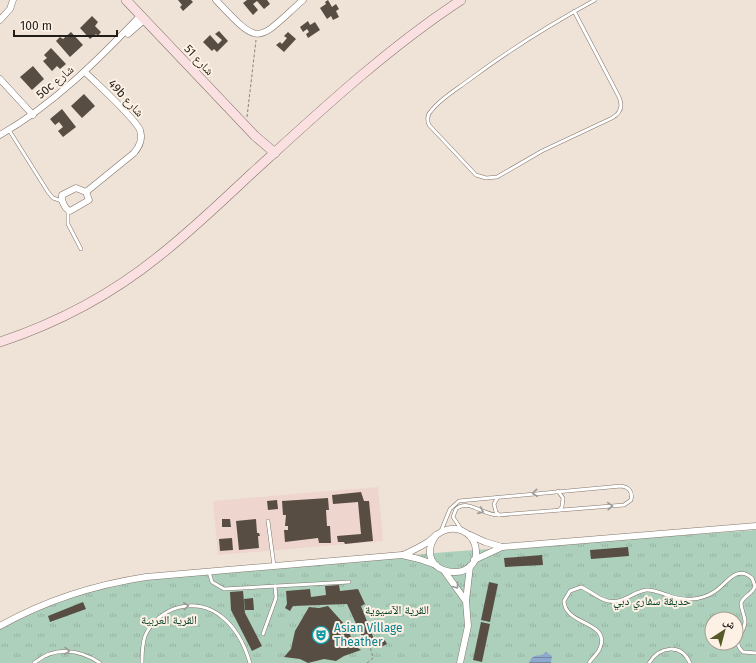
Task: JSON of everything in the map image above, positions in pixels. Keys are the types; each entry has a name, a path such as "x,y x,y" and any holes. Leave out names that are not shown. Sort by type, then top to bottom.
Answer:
{"street":[{"path":"0,20 10,9 13,0"},
{"name":"شارع 51","path":"126,0 255,136 259,144 273,155"},
{"path":"216,0 245,30 256,35 261,35 269,30 303,0"},
{"path":"0,342 64,316 122,283 175,243 374,64 426,24 461,0"},
{"name":"50c شارع","path":"0,135 33,115 85,72 142,18"},
{"name":"49b شارع","path":"85,72 136,124 141,135 141,142 134,153 86,192"},
{"path":"0,80 33,115"},
{"path":"79,188 86,192 89,198 88,202 73,210 68,210 62,201 64,193 73,189 79,188"},
{"path":"474,560 502,547 756,526"},
{"path":"402,555 420,547 448,528 462,530 484,542 502,547"},
{"path":"436,565 430,554 433,541 438,534"},
{"path":"444,571 458,573 470,566 474,560 475,546 468,534"},
{"path":"0,626 42,605 93,587 146,577 402,555 436,565 444,571 456,585 466,601"},
{"path":"460,663 468,626 466,601 470,566"}],"lane":[{"path":"574,11 619,97 621,102 620,111 612,118 542,151 497,176 486,178 476,175 429,125 428,120 430,112 493,62 574,11 595,0"},
{"path":"9,130 48,192 53,198 62,201"},
{"path":"68,210 68,224 81,249"},
{"path":"438,534 450,509 455,503 464,500 621,486 629,488 632,496 631,500 624,505 499,515 485,513 468,505 460,506 454,512 453,517 454,521 462,530"},
{"path":"558,491 563,498 564,503 559,510"},
{"path":"498,497 494,504 494,508 499,515"},
{"path":"268,521 274,566"},
{"path":"209,572 212,582 224,589 349,582"},
{"path":"589,663 600,649 601,637 594,628 571,616 567,612 564,600 570,591 581,588 602,599 614,601 626,599 646,590 656,591 678,598 697,598 714,592 734,574 741,573 752,578 755,586 753,591 740,603 745,621 737,640 738,645 743,652 756,653"},
{"path":"264,634 276,598 275,586"},
{"path":"142,663 142,650 145,637 151,625 160,616 171,609 184,606 204,608 221,616 240,638 250,663"},
{"path":"650,663 662,651 673,648 682,652 690,663"},
{"path":"34,663 52,653 66,650 79,652 100,663"}],"path":[{"path":"246,127 256,35"},
{"path":"367,663 373,658 370,646"}],"shaded area":[{"path":"378,487 383,541 218,555 213,501"}],"green space":[{"name":"حديقة سفاري دبي","path":"756,530 756,663 0,663 0,628 47,605 97,588 173,576 447,552"}],"water":[{"path":"546,652 552,656 551,663 529,663 533,657 542,655"}],"building":[{"path":"178,0 191,0 193,2 183,11 180,7 182,5"},
{"path":"247,0 267,0 270,4 264,9 257,1 253,4 258,10 253,15 243,3"},
{"path":"328,0 332,7 336,4 339,9 336,11 339,17 333,20 331,16 327,19 320,8 326,4 325,2"},
{"path":"92,16 98,22 95,26 101,32 98,36 96,34 90,39 80,28"},
{"path":"308,21 310,25 315,22 320,30 308,38 306,34 309,32 307,29 303,32 300,27"},
{"path":"219,31 228,41 217,52 214,49 212,51 203,42 210,35 218,44 222,40 215,34"},
{"path":"71,32 83,45 70,57 56,41 60,37 63,39"},
{"path":"288,32 296,39 284,52 276,45 280,42 282,44 287,38 284,36"},
{"path":"51,48 66,64 60,69 57,66 52,71 43,61 47,58 44,55"},
{"path":"33,66 44,79 32,90 20,77"},
{"path":"84,94 95,106 82,118 71,106"},
{"path":"62,109 76,127 63,137 58,131 63,127 59,122 55,125 50,119"},
{"path":"361,492 364,501 369,501 373,541 345,544 344,542 338,542 337,536 361,534 358,502 333,504 332,495"},
{"path":"328,498 329,510 326,510 327,526 330,526 331,543 319,543 318,538 285,542 284,530 288,530 288,526 285,526 286,515 283,515 282,501"},
{"path":"277,500 278,509 268,510 267,501"},
{"path":"222,519 230,519 231,527 222,527"},
{"path":"256,519 257,533 259,533 260,536 258,536 259,548 239,550 236,521"},
{"path":"232,538 233,550 220,551 219,539"},
{"path":"628,547 629,556 591,559 590,550"},
{"path":"542,555 543,565 505,567 504,558"},
{"path":"489,582 498,584 490,622 481,620"},
{"path":"339,585 340,591 358,589 365,604 361,606 374,639 365,643 347,604 293,606 290,611 285,608 287,604 286,591 310,589 311,597 326,595 325,586"},
{"path":"243,591 245,613 262,646 252,651 231,610 230,592"},
{"path":"253,598 254,610 245,610 244,599"},
{"path":"83,602 86,609 50,622 48,616"},
{"name":"Asian Village Theather","path":"328,606 346,626 355,646 361,650 344,656 336,661 324,659 308,663 300,659 284,657 291,649 295,631 309,607 319,608"},
{"path":"481,622 490,624 482,662 473,660"},
{"path":"383,637 387,644 379,648 375,642"}],"place":[{"name":"Asian Village Theather","path":"321,635"}],"park label":[{"name":"القرية الآسيوية","path":"397,610"},
{"name":"القرية العربية","path":"169,620"}]}
